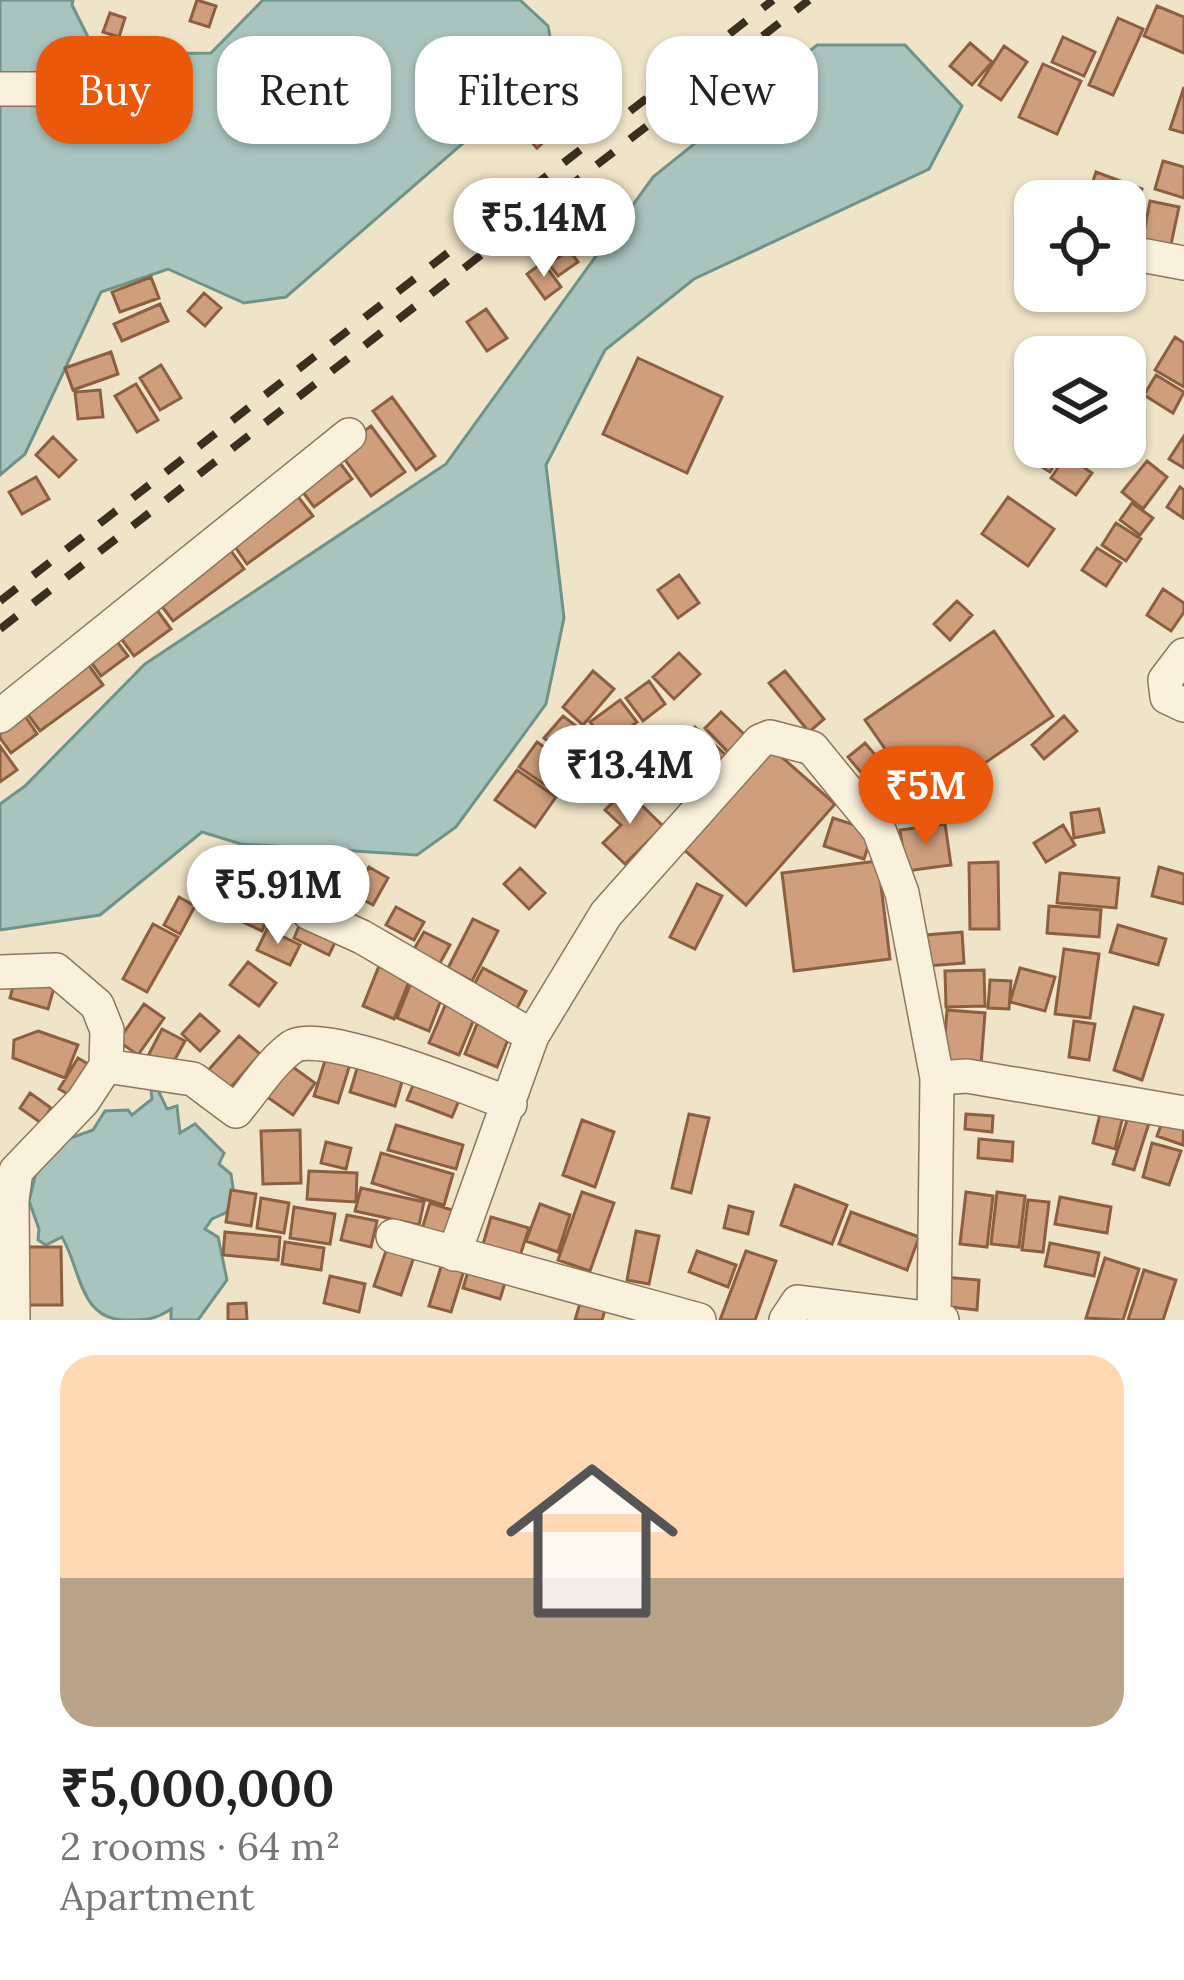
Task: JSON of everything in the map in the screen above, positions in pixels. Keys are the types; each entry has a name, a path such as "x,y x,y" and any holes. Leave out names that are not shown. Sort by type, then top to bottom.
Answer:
{"street":[{"path":"0,89 36,89"},
{"path":"1146,256 1184,263"},
{"path":"0,716 349,435"},
{"path":"1184,655 1166,680 1167,697 1184,705"},
{"path":"454,1254 532,1036 606,914 760,741 770,737 812,748 879,830 902,893 937,1078 938,1320 798,1302 786,1320"},
{"path":"308,913 362,937 532,1036"},
{"path":"0,972 56,970 98,1005 107,1030 106,1066 83,1101 16,1171 13,1320"},
{"path":"106,1066 193,1079 236,1111 292,1047 312,1042 406,1064 510,1104"},
{"path":"937,1078 967,1076 1184,1112"},
{"path":"393,1236 699,1320"}],"water":[{"path":"0,0 73,0 88,36 36,36 36,144 193,144 193,53 211,53 217,47 217,144 391,144 391,36 228,36 263,0 520,0 548,26 550,36 415,36 415,144 462,144 286,297 244,303 168,269 101,292 25,454 0,475"},
{"path":"818,45 905,45 962,106 929,169 694,279 605,350 546,465 564,618 546,704 456,827 417,855 241,844 202,832 100,915 0,930 0,804 25,786 145,664 446,464 653,177 694,144 818,144"},
{"path":"151,1090 158,1090 167,1109 177,1106 180,1133 195,1124 224,1153 219,1164 231,1174 236,1208 212,1219 205,1229 218,1237 227,1280 198,1320 171,1320 171,1309 139,1320 99,1312 84,1290 62,1237 46,1245 38,1240 29,1201 37,1169 65,1140 93,1130 105,1111 128,1110 132,1115 152,1099"}],"building":[{"path":"197,0 216,6 209,27 190,21"},
{"path":"1157,6 1184,17 1184,53 1144,36"},
{"path":"110,13 125,18 119,36 103,32"},
{"path":"1118,18 1143,29 1113,95 1089,85"},
{"path":"1063,37 1095,52 1084,76 1052,62"},
{"path":"970,43 992,62 972,85 950,66"},
{"path":"1004,46 1027,62 1001,100 979,85"},
{"path":"1043,64 1081,81 1057,134 1019,117"},
{"path":"1184,87 1184,133 1170,129"},
{"path":"1163,161 1184,167 1184,198 1155,189"},
{"path":"1096,172 1118,180 1093,180"},
{"path":"1150,201 1179,207 1170,249 1146,244"},
{"path":"569,250 578,262 558,276 549,264"},
{"path":"543,262 561,287 545,299 527,274"},
{"path":"151,277 159,298 120,312 112,292"},
{"path":"204,293 221,308 205,326 188,311"},
{"path":"160,304 168,321 122,341 114,324"},
{"path":"486,309 507,338 487,351 467,322"},
{"path":"1175,337 1184,343 1184,387 1155,370"},
{"path":"111,352 118,374 73,390 65,368"},
{"path":"638,358 722,397 687,473 603,434"},
{"path":"161,365 181,398 160,410 140,378"},
{"path":"1156,375 1184,392 1173,413 1146,392"},
{"path":"136,384 158,420 137,432 115,396"},
{"path":"100,390 103,417 78,419 75,392"},
{"path":"392,397 435,456 416,470 373,411"},
{"path":"371,426 405,472 371,496 338,450"},
{"path":"1184,436 1184,468 1169,459"},
{"path":"53,437 76,460 59,477 36,455"},
{"path":"337,459 352,479 314,507 299,487"},
{"path":"1146,462 1167,477 1143,509 1122,492 1146,468"},
{"path":"1058,468 1084,468 1092,473 1076,495 1051,478"},
{"path":"36,477 49,499 22,514 9,492"},
{"path":"1180,487 1184,490 1183,518 1167,507"},
{"path":"296,494 313,516 247,564 231,541"},
{"path":"1008,497 1054,529 1028,566 982,534"},
{"path":"1132,503 1153,518 1140,535 1120,520"},
{"path":"1116,523 1141,539 1126,561 1102,545"},
{"path":"229,548 244,569 173,621 157,600"},
{"path":"1097,548 1121,563 1106,586 1082,570"},
{"path":"679,575 699,603 678,618 658,590"},
{"path":"1163,589 1184,603 1184,612 1171,631 1147,615"},
{"path":"957,601 972,615 950,640 934,624"},
{"path":"154,606 171,629 134,656 117,633"},
{"path":"994,631 1053,716 924,805 865,720"},
{"path":"112,635 128,656 101,676 85,654"},
{"path":"679,653 700,674 674,699 653,677"},
{"path":"87,663 103,685 40,731 24,709"},
{"path":"593,671 614,689 583,725 563,707"},
{"path":"785,671 824,719 809,732 769,683"},
{"path":"649,681 665,704 643,721 626,698"},
{"path":"620,700 637,722 608,745 590,722"},
{"path":"721,712 745,735 728,752 705,728"},
{"path":"23,713 37,734 11,753 0,738 0,729"},
{"path":"563,716 598,743 579,766 544,738"},
{"path":"1064,716 1077,731 1044,759 1032,745"},
{"path":"695,727 728,757 709,778 676,748"},
{"path":"537,742 576,770 558,794 519,767"},
{"path":"865,743 882,763 865,777 848,757"},
{"path":"768,745 835,804 746,905 680,846"},
{"path":"0,746 17,770 0,782"},
{"path":"673,752 705,781 684,804 653,775"},
{"path":"517,770 556,797 535,827 495,800"},
{"path":"626,790 663,826 625,864 603,843 621,825 605,810"},
{"path":"1099,809 1104,832 1074,838 1071,813"},
{"path":"833,818 873,831 864,859 824,846"},
{"path":"945,824 951,865 906,871 900,830"},
{"path":"1063,825 1075,845 1046,862 1034,843"},
{"path":"878,861 890,959 794,971 782,873"},
{"path":"998,862 999,929 970,929 969,863"},
{"path":"289,865 340,889 328,914 277,890"},
{"path":"369,867 388,878 373,905 353,894"},
{"path":"1159,867 1184,874 1184,904 1152,896"},
{"path":"520,868 545,893 529,909 504,884"},
{"path":"1060,873 1119,878 1116,908 1057,903"},
{"path":"697,884 722,896 695,949 670,937"},
{"path":"241,891 274,906 262,931 230,916"},
{"path":"179,897 195,906 180,934 164,925"},
{"path":"1049,906 1101,910 1099,937 1047,933"},
{"path":"396,907 424,922 414,940 386,925"},
{"path":"303,917 339,934 329,955 294,938"},
{"path":"473,919 498,931 472,981 448,968"},
{"path":"153,924 178,937 147,992 123,979"},
{"path":"1118,925 1166,939 1158,965 1110,952"},
{"path":"267,929 300,945 290,965 257,950"},
{"path":"424,932 450,945 436,970 410,956"},
{"path":"962,932 964,963 927,966 925,935"},
{"path":"1064,949 1099,954 1090,1018 1055,1014"},
{"path":"248,962 276,983 259,1006 230,985"},
{"path":"379,966 410,979 394,1019 363,1006"},
{"path":"483,968 526,991 514,1014 470,992"},
{"path":"1020,968 1055,977 1045,1011 1010,1002"},
{"path":"984,970 985,1006 946,1007 945,971"},
{"path":"15,978 54,988 48,1009 10,998"},
{"path":"412,980 444,992 429,1031 397,1018"},
{"path":"990,980 1011,981 1009,1009 988,1008"},
{"path":"447,1001 477,1012 459,1055 429,1043"},
{"path":"144,1004 164,1018 138,1055 118,1041"},
{"path":"1134,1007 1163,1015 1142,1080 1114,1070"},
{"path":"947,1010 985,1013 981,1065 943,1062"},
{"path":"200,1014 219,1031 200,1051 182,1034"},
{"path":"481,1014 513,1027 497,1067 465,1054"},
{"path":"1074,1021 1095,1024 1089,1060 1069,1057"},
{"path":"162,1029 185,1041 169,1070 147,1058"},
{"path":"38,1031 78,1045 65,1078 13,1058 14,1040"},
{"path":"239,1036 260,1054 224,1095 203,1076"},
{"path":"327,1054 351,1061 338,1103 314,1096"},
{"path":"78,1058 98,1070 80,1101 59,1089"},
{"path":"359,1062 404,1075 395,1106 350,1092"},
{"path":"290,1065 315,1083 293,1115 267,1097"},
{"path":"418,1073 463,1091 452,1117 407,1100"},
{"path":"30,1093 51,1108 41,1123 20,1108"},
{"path":"1102,1106 1124,1112 1115,1149 1093,1143"},
{"path":"1130,1111 1151,1117 1134,1170 1113,1164"},
{"path":"689,1114 709,1118 691,1193 672,1188"},
{"path":"966,1114 993,1116 992,1132 965,1129"},
{"path":"1165,1114 1184,1121 1183,1145 1157,1136"},
{"path":"582,1120 614,1132 595,1187 563,1175"},
{"path":"396,1125 463,1145 456,1169 388,1150"},
{"path":"300,1130 301,1183 263,1184 261,1131"},
{"path":"979,1139 1013,1142 1012,1161 978,1158"},
{"path":"326,1142 351,1148 346,1169 321,1163"},
{"path":"1152,1143 1181,1151 1169,1185 1143,1177"},
{"path":"381,1153 453,1174 444,1205 372,1183"},
{"path":"309,1171 357,1173 356,1202 307,1199"},
{"path":"795,1185 847,1205 832,1244 781,1225"},
{"path":"361,1188 424,1202 419,1225 355,1211"},
{"path":"231,1190 256,1194 251,1226 226,1222"},
{"path":"582,1192 614,1203 590,1271 558,1260"},
{"path":"966,1192 993,1196 987,1247 960,1244"},
{"path":"997,1192 1025,1196 1019,1247 991,1244"},
{"path":"1060,1197 1111,1207 1107,1233 1055,1224"},
{"path":"261,1198 289,1203 284,1233 257,1228"},
{"path":"1028,1200 1049,1202 1043,1252 1022,1250"},
{"path":"430,1203 458,1212 447,1247 419,1239"},
{"path":"540,1204 570,1215 558,1252 526,1241"},
{"path":"729,1206 753,1212 748,1234 724,1228"},
{"path":"294,1207 335,1214 330,1244 290,1238"},
{"path":"851,1212 919,1237 907,1270 839,1244"},
{"path":"347,1215 377,1221 371,1247 341,1240"},
{"path":"491,1217 529,1228 518,1262 481,1251"},
{"path":"636,1231 659,1236 649,1284 627,1280"},
{"path":"225,1232 280,1237 278,1260 223,1255"},
{"path":"285,1242 324,1248 321,1270 282,1264"},
{"path":"1050,1243 1099,1253 1094,1276 1045,1266"},
{"path":"388,1245 415,1254 401,1295 374,1286"},
{"path":"22,1247 61,1247 62,1305 23,1305"},
{"path":"697,1251 736,1265 728,1287 689,1272"},
{"path":"746,1251 776,1261 755,1320 720,1320"},
{"path":"444,1257 466,1264 451,1312 429,1306"},
{"path":"1105,1258 1139,1269 1123,1320 1086,1318"},
{"path":"471,1262 508,1273 500,1299 463,1288"},
{"path":"1144,1270 1176,1280 1163,1320 1128,1320"},
{"path":"330,1276 365,1284 359,1312 324,1303"},
{"path":"943,1277 979,1280 977,1310 941,1306"},
{"path":"246,1303 247,1320 228,1320 228,1304"},
{"path":"580,1303 605,1310 602,1320 575,1320"}],"railway":[{"path":"0,601 773,0"},
{"path":"0,629 809,0"}]}
